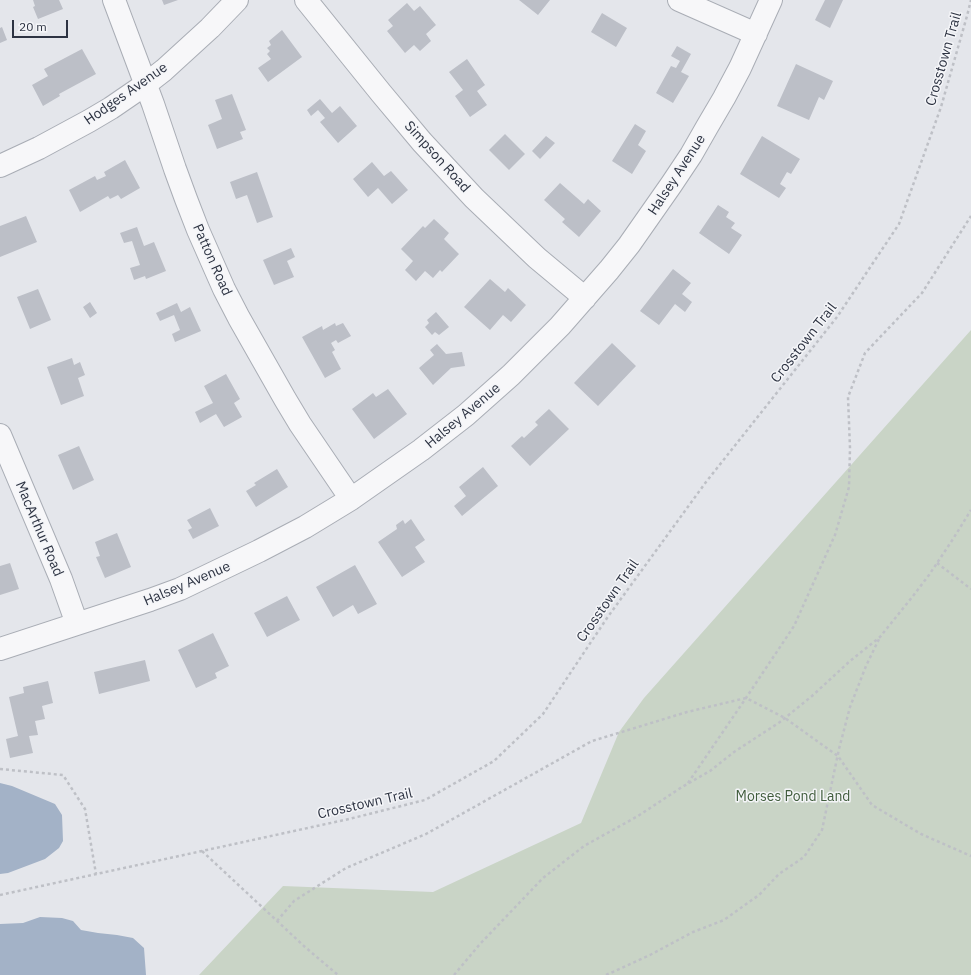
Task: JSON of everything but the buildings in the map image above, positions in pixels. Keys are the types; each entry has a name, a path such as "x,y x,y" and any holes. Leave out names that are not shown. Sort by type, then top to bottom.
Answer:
{"street":[{"name":"Patton Road","path":"114,0 146,84 195,224 211,260 239,318 269,372 300,424 351,499"},
{"name":"Hodges Avenue","path":"0,166 39,148 83,124 111,108 146,84 164,70 210,28 237,0"},
{"name":"Simpson Road","path":"306,0 414,132 474,198 536,258 585,298"},
{"path":"679,0 756,34"},
{"name":"Halsey Avenue","path":"0,649 124,610 235,564 305,527 351,499 421,450 466,415 560,326 629,245 691,155 724,98 771,0"},
{"name":"MacArthur Road","path":"0,435 61,580 76,624"}],"path":[{"name":"Crosstown Trail","path":"0,895 350,819 425,800 494,761 543,714 607,618 706,482 837,317 899,224 941,107 971,0"},
{"path":"687,784 794,626 835,535 849,486 850,448 848,397 866,353 922,294 971,216"},
{"path":"454,975 480,944 543,878 584,846 638,816 710,771 734,752 780,722 880,637 937,563 971,510"},
{"path":"937,563 971,589"},
{"path":"606,975 650,955 693,932 724,920 759,895 779,874 804,857 822,830 850,707 866,666 880,637"},
{"path":"277,921 294,901 346,868 426,834 592,741 687,712 746,698 785,718 838,756 872,805 921,834 971,856"},
{"path":"0,769 63,775 85,809 96,874"},
{"path":"202,851 337,975"}],"green space":[{"name":"Morses Pond Land","path":"971,330 971,975 199,975 283,886 433,892 581,823 619,732 644,698"}],"water":[{"path":"0,783 12,786 55,804 62,815 63,841 59,848 45,859 8,873 0,874"},
{"path":"40,917 62,918 73,921 81,930 133,938 144,948 146,975 0,975 0,924 23,923"}]}
